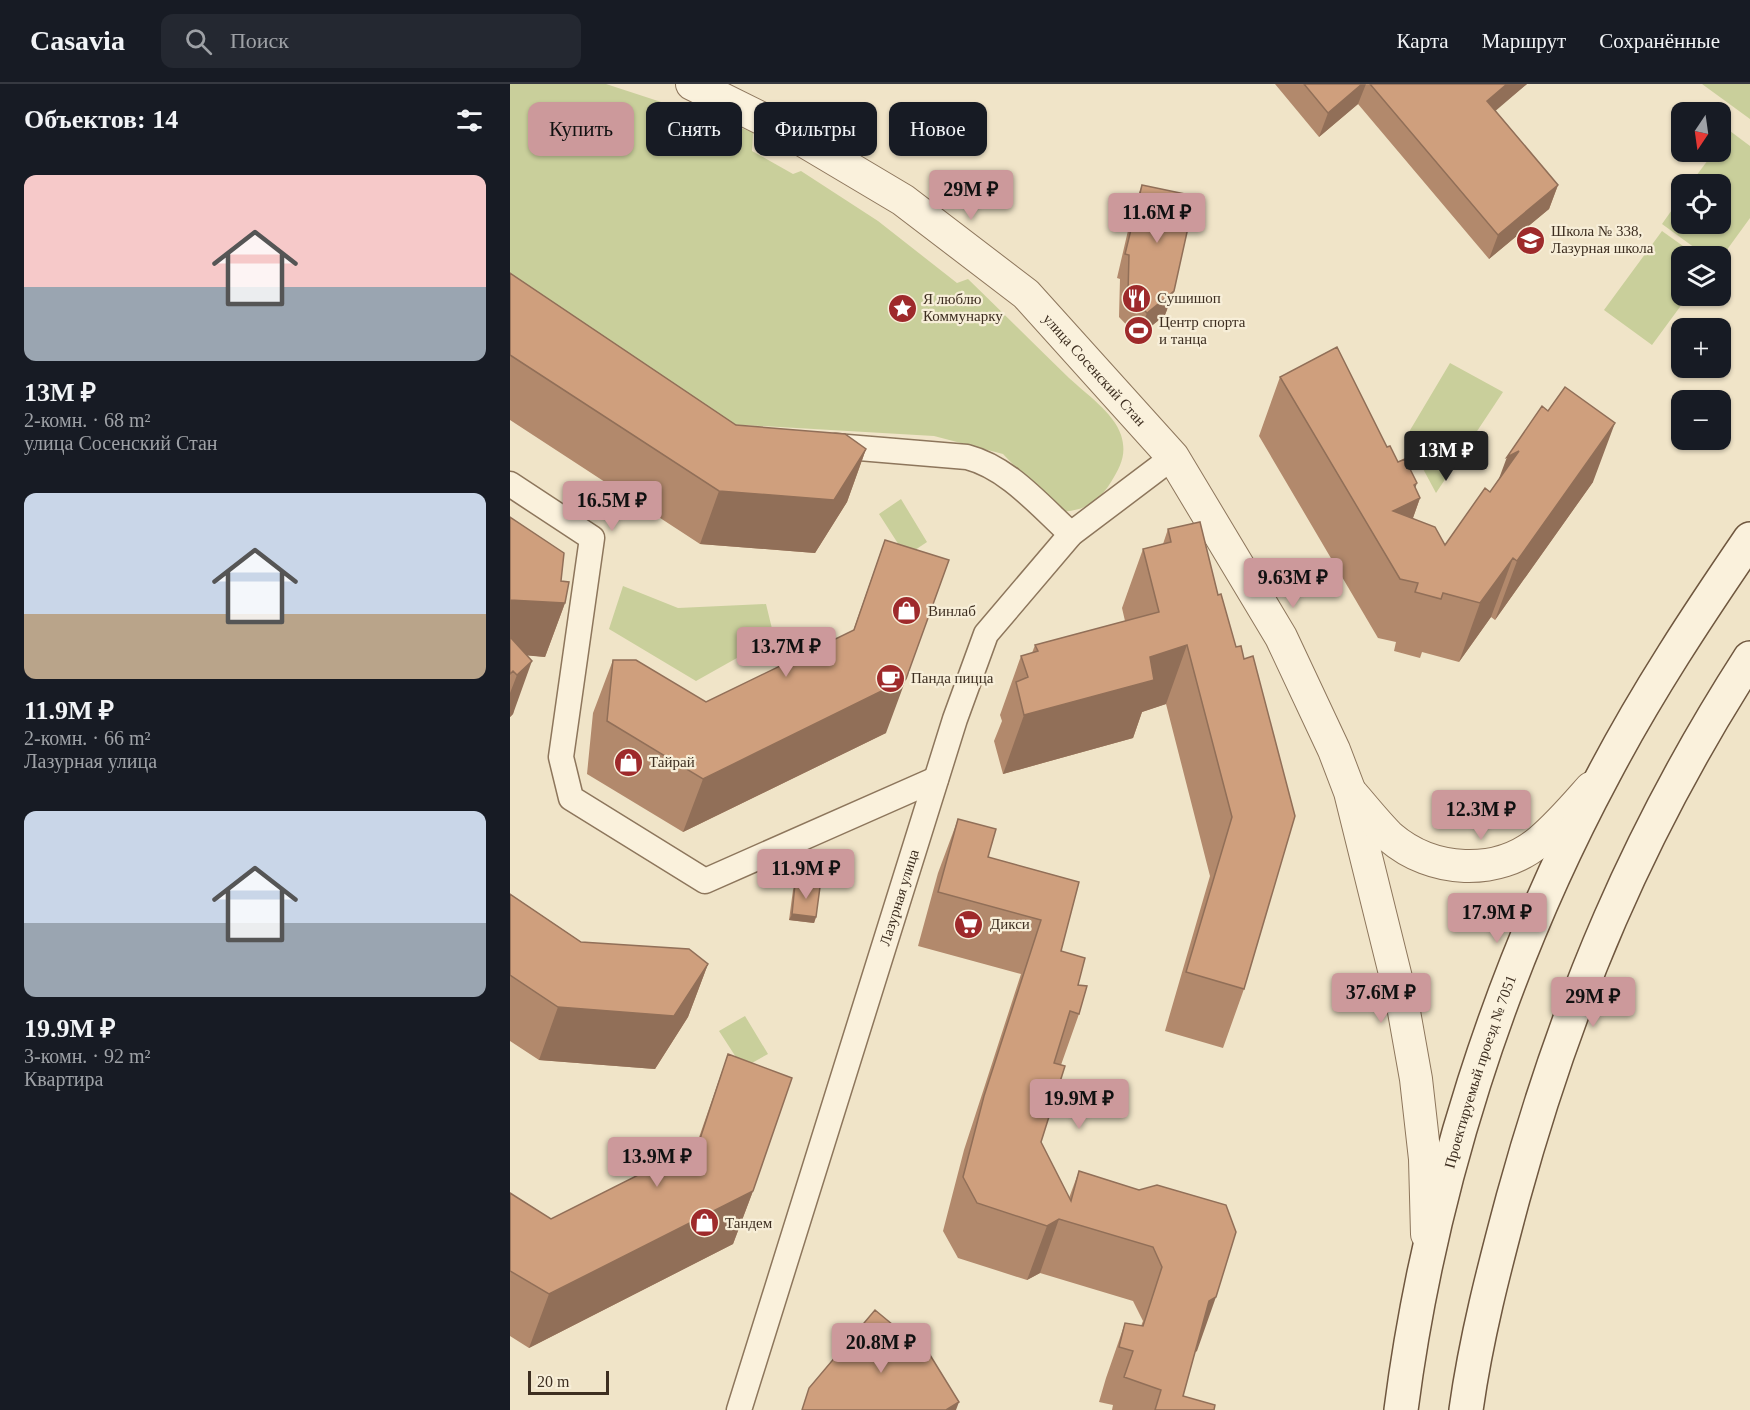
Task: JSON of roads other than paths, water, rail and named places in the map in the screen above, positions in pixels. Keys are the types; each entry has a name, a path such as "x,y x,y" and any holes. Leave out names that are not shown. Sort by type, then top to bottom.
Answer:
{"main road":[{"name":"Проектируемый проезд № 7051","path":"1401,1410 1409,1352 1428,1254 1468,1106 1530,929 1603,775 1705,605 1750,539"},
{"path":"1466,1410 1476,1341 1497,1255 1568,1021 1607,921 1653,823 1750,658"}],"street":[{"name":"улица Сосенский Стан","path":"692,84 787,131 903,200 1026,294 1173,457 1281,637 1334,750 1350,792"},
{"path":"817,445 981,460 993,466 1013,482 1071,534"},
{"name":"Лазурная улица","path":"739,1410 936,779 987,633 1071,534 1173,457"},
{"path":"510,484 592,538 561,757 571,798 705,881 936,779"},
{"path":"1350,792 1392,838 1413,852 1437,862 1480,867 1520,854 1539,842 1603,775"},
{"path":"1350,792 1402,1006 1416,1079 1425,1159 1428,1254"}],"place":[{"name":"Школа № 338, Лазурная школа","path":"1530,240"},
{"name":"Сушишоп","path":"1136,298"},
{"name":"Я люблю Коммунарку","path":"902,308"},
{"name":"Центр спорта и танца","path":"1138,331"},
{"name":"Винлаб","path":"907,611"},
{"name":"Панда пицца","path":"890,678"},
{"name":"Тайрай","path":"628,762"},
{"name":"Дикси","path":"969,924"},
{"name":"Тандем","path":"704,1223"}]}
